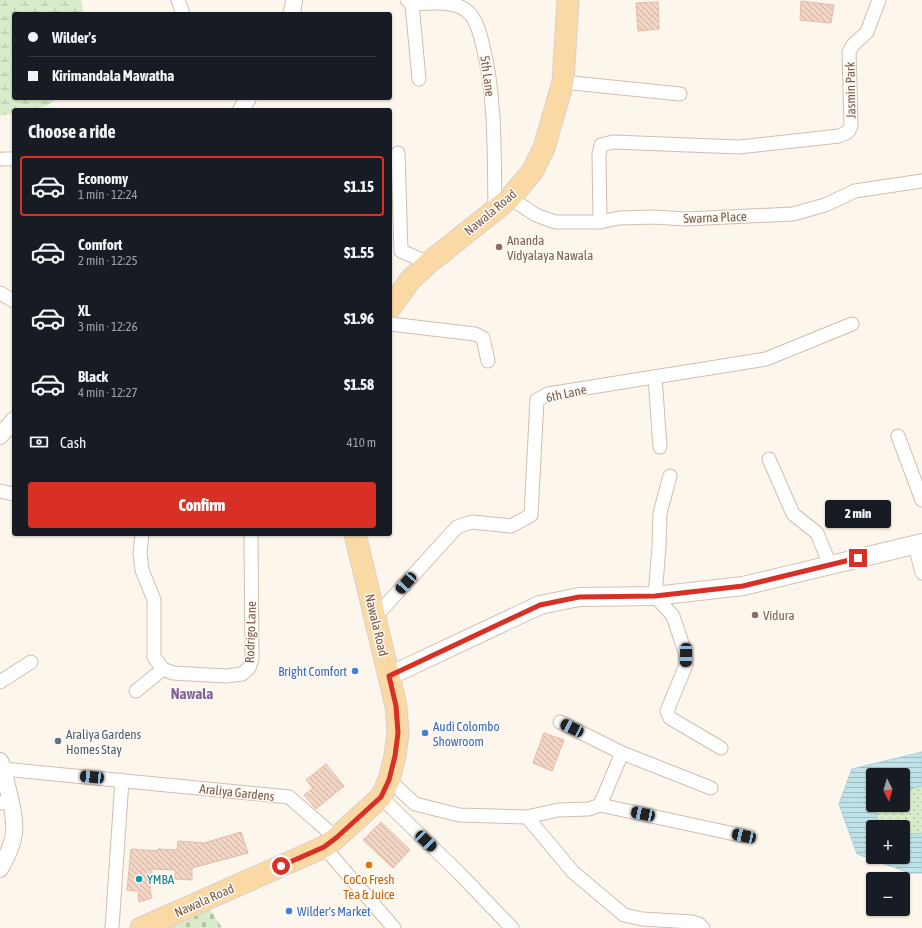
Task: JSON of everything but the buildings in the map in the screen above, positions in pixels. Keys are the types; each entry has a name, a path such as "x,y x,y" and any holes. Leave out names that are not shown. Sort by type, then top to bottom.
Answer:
{"main road":[{"name":"Nawala Road","path":"392,305 411,279 503,204 532,172 544,148 563,82 568,0"},
{"name":"Nawala Road","path":"141,928 330,843 385,789 395,756 398,733 396,706 355,536"},
{"path":"389,676 540,605 579,597 655,596 743,586 919,544"}],"street":[{"path":"178,0 182,12"},
{"path":"291,12 294,8 294,0"},
{"name":"Jasmin Park","path":"600,222 599,155 601,145 613,142 739,147 839,136 848,132 851,126 849,52 853,45 867,32 879,0"},
{"path":"410,2 419,79"},
{"name":"5th Lane","path":"410,2 451,2 467,10 478,28 490,79 494,130 503,204"},
{"path":"563,82 680,94"},
{"path":"398,153 396,250 429,263"},
{"name":"Swarna Place","path":"503,204 555,222 600,222 619,218 654,216 686,219 793,214 825,205 855,191 922,181"},
{"path":"0,293 12,299"},
{"path":"392,324 475,334 482,338 488,361"},
{"name":"6th Lane","path":"375,617 457,527 472,522 512,526 531,515 537,400 548,394 766,359 852,324"},
{"path":"655,377 660,447"},
{"path":"0,436 12,422"},
{"path":"898,436 922,500"},
{"path":"769,459 793,514 818,533 830,565"},
{"path":"670,476 660,513 655,596 673,616 686,655 686,665 667,711 670,718 721,748"},
{"path":"0,491 12,494"},
{"path":"136,691 162,669 154,657 154,600 142,570 140,553 142,536"},
{"name":"Rodrigo Lane","path":"162,669 173,673 226,676 242,674 250,668 252,659 251,536"},
{"path":"919,544 922,573"},
{"path":"0,682 31,662"},
{"path":"560,722 622,753 711,788"},
{"path":"600,805 622,753"},
{"path":"0,869 5,860 14,834 14,818 5,802 1,765"},
{"name":"Araliya Gardens","path":"1,765 122,780 288,797 330,843 394,928"},
{"path":"112,928 122,780"},
{"path":"385,789 415,804 459,815 527,817 558,810 590,809 600,805 744,836"},
{"path":"385,789 460,874 512,928"},
{"path":"527,817 572,872 624,915 642,919 692,922 699,924 703,928"}],"green space":[{"path":"0,0 81,0 84,12 12,12 12,100 55,100 43,107 12,108 12,113 0,116"},
{"path":"922,786 922,833 910,834 910,820 878,820 876,812 910,812 910,789"},
{"path":"209,907 222,928 162,928"}],"water":[{"path":"922,752 922,786 910,789 910,768 866,768 866,812 876,812 878,820 866,820 866,857 857,854 839,804 852,769"},
{"path":"922,833 922,873 907,872 885,864 910,864 910,834"}],"place":[{"name":"Ananda Vidyalaya Nawala","path":"499,247"},
{"name":"Vidura","path":"755,615"},
{"name":"Bright Comfort","path":"355,671"},
{"name":"Audi Colombo Showroom","path":"425,733"},
{"name":"Araliya Gardens Homes Stay","path":"58,741"},
{"name":"CoCo Fresh Tea & Juice","path":"369,865"},
{"name":"YMBA","path":"139,879"},
{"name":"Wilder's Market","path":"289,911"}],"district":[{"name":"Nawala","path":"192,694"}],"route":[{"path":"281,866 324,847 381,797 389,780 395,756 398,733 396,706 389,676 540,605 579,597 655,596 743,586 858,558"}]}
